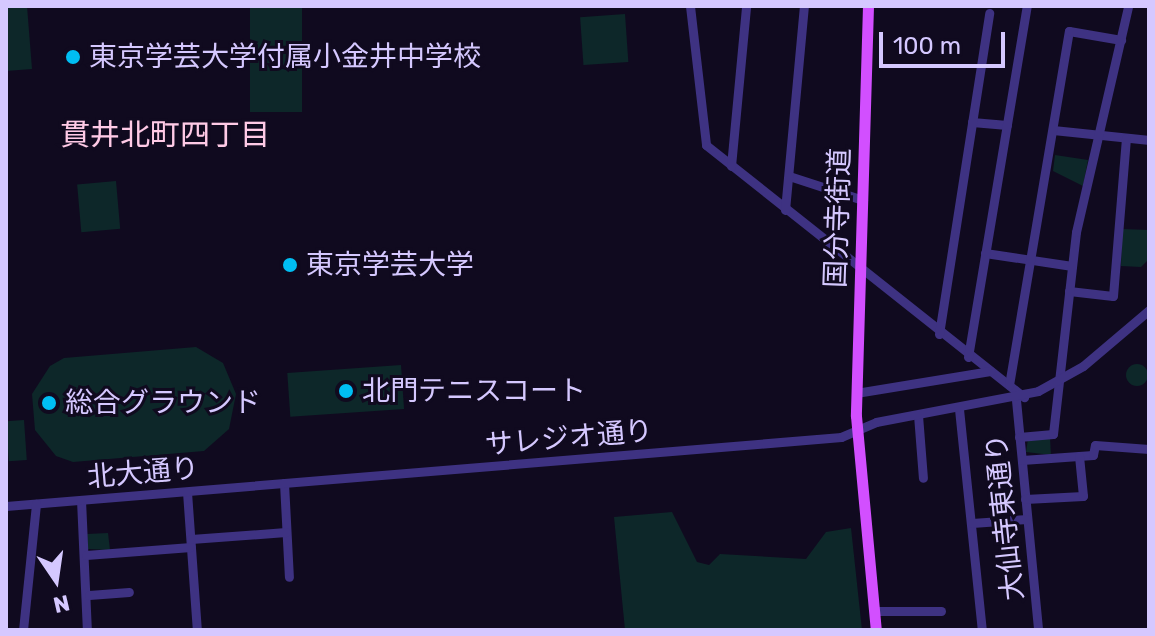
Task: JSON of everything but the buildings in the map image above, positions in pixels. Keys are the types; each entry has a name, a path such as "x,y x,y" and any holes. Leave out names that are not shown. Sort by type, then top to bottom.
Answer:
{"main road":[{"name":"国分寺街道","path":"868,6 856,432 876,630"}],"street":[{"path":"690,6 702,139 860,272 968,357 1009,385 1020,398"},
{"path":"731,166 746,6"},
{"path":"785,210 804,6"},
{"path":"968,357 1027,6"},
{"path":"1019,437 1053,434 1072,266 1128,6"},
{"path":"939,334 989,13"},
{"path":"1009,385 1069,31 1121,40"},
{"path":"972,122 1007,125"},
{"path":"1053,130 1149,140"},
{"path":"1069,291 1113,296 1126,139"},
{"path":"789,176 863,200"},
{"path":"985,253 1072,266"},
{"name":"サレジオ通り","path":"284,483 856,432 918,415 1020,398 1059,382 1149,310"},
{"path":"856,393 990,371"},
{"name":"大仙寺東通り","path":"1020,398 1019,437 1038,630"},
{"path":"959,409 982,630"},
{"path":"918,415 923,478"},
{"path":"1022,460 1093,455 1095,445 1149,449"},
{"path":"1025,499 1083,496 1079,456"},
{"path":"284,483 289,577"},
{"name":"北大通り","path":"6,506 284,483"},
{"path":"187,492 197,630"},
{"path":"81,500 89,595 87,630"},
{"path":"23,630 36,504"},
{"path":"972,523 1027,519"},
{"path":"86,555 286,532"},
{"path":"89,595 129,592"},
{"path":"874,611 941,611"}],"green space":[{"path":"6,6 27,6 32,69 6,71"},
{"path":"250,6 302,6 302,112 250,112"},
{"path":"625,14 628,62 583,65 580,17"},
{"path":"1055,155 1088,160 1083,186 1053,171"},
{"path":"116,181 120,229 81,232 77,184"},
{"path":"1122,229 1149,230 1149,259 1141,267 1121,266"},
{"path":"196,347 223,363 236,394 229,429 204,451 73,462 56,456 35,430 32,394 50,366 64,358"},
{"path":"1137,364 1145,367 1148,375 1145,383 1137,386 1129,383 1126,375 1129,367"},
{"name":"北門テニスコート","path":"401,365 404,409 290,417 287,373"},
{"path":"24,420 27,460 9,461 6,421"},
{"path":"1050,438 1051,455 1026,452 1028,439"},
{"path":"672,512 697,562 709,565 720,554 806,559 826,532 851,528 862,630 625,630 614,517"},
{"path":"108,533 110,550 88,549 87,534"}],"place":[{"name":"東京学芸大学付属小金井中学校","path":"73,57"},
{"name":"東京学芸大学","path":"290,265"},
{"name":"北門テニスコート","path":"346,391"},
{"name":"総合グラウンド","path":"49,403"}],"district":[{"name":"貫井北町四丁目","path":"165,135"}]}
